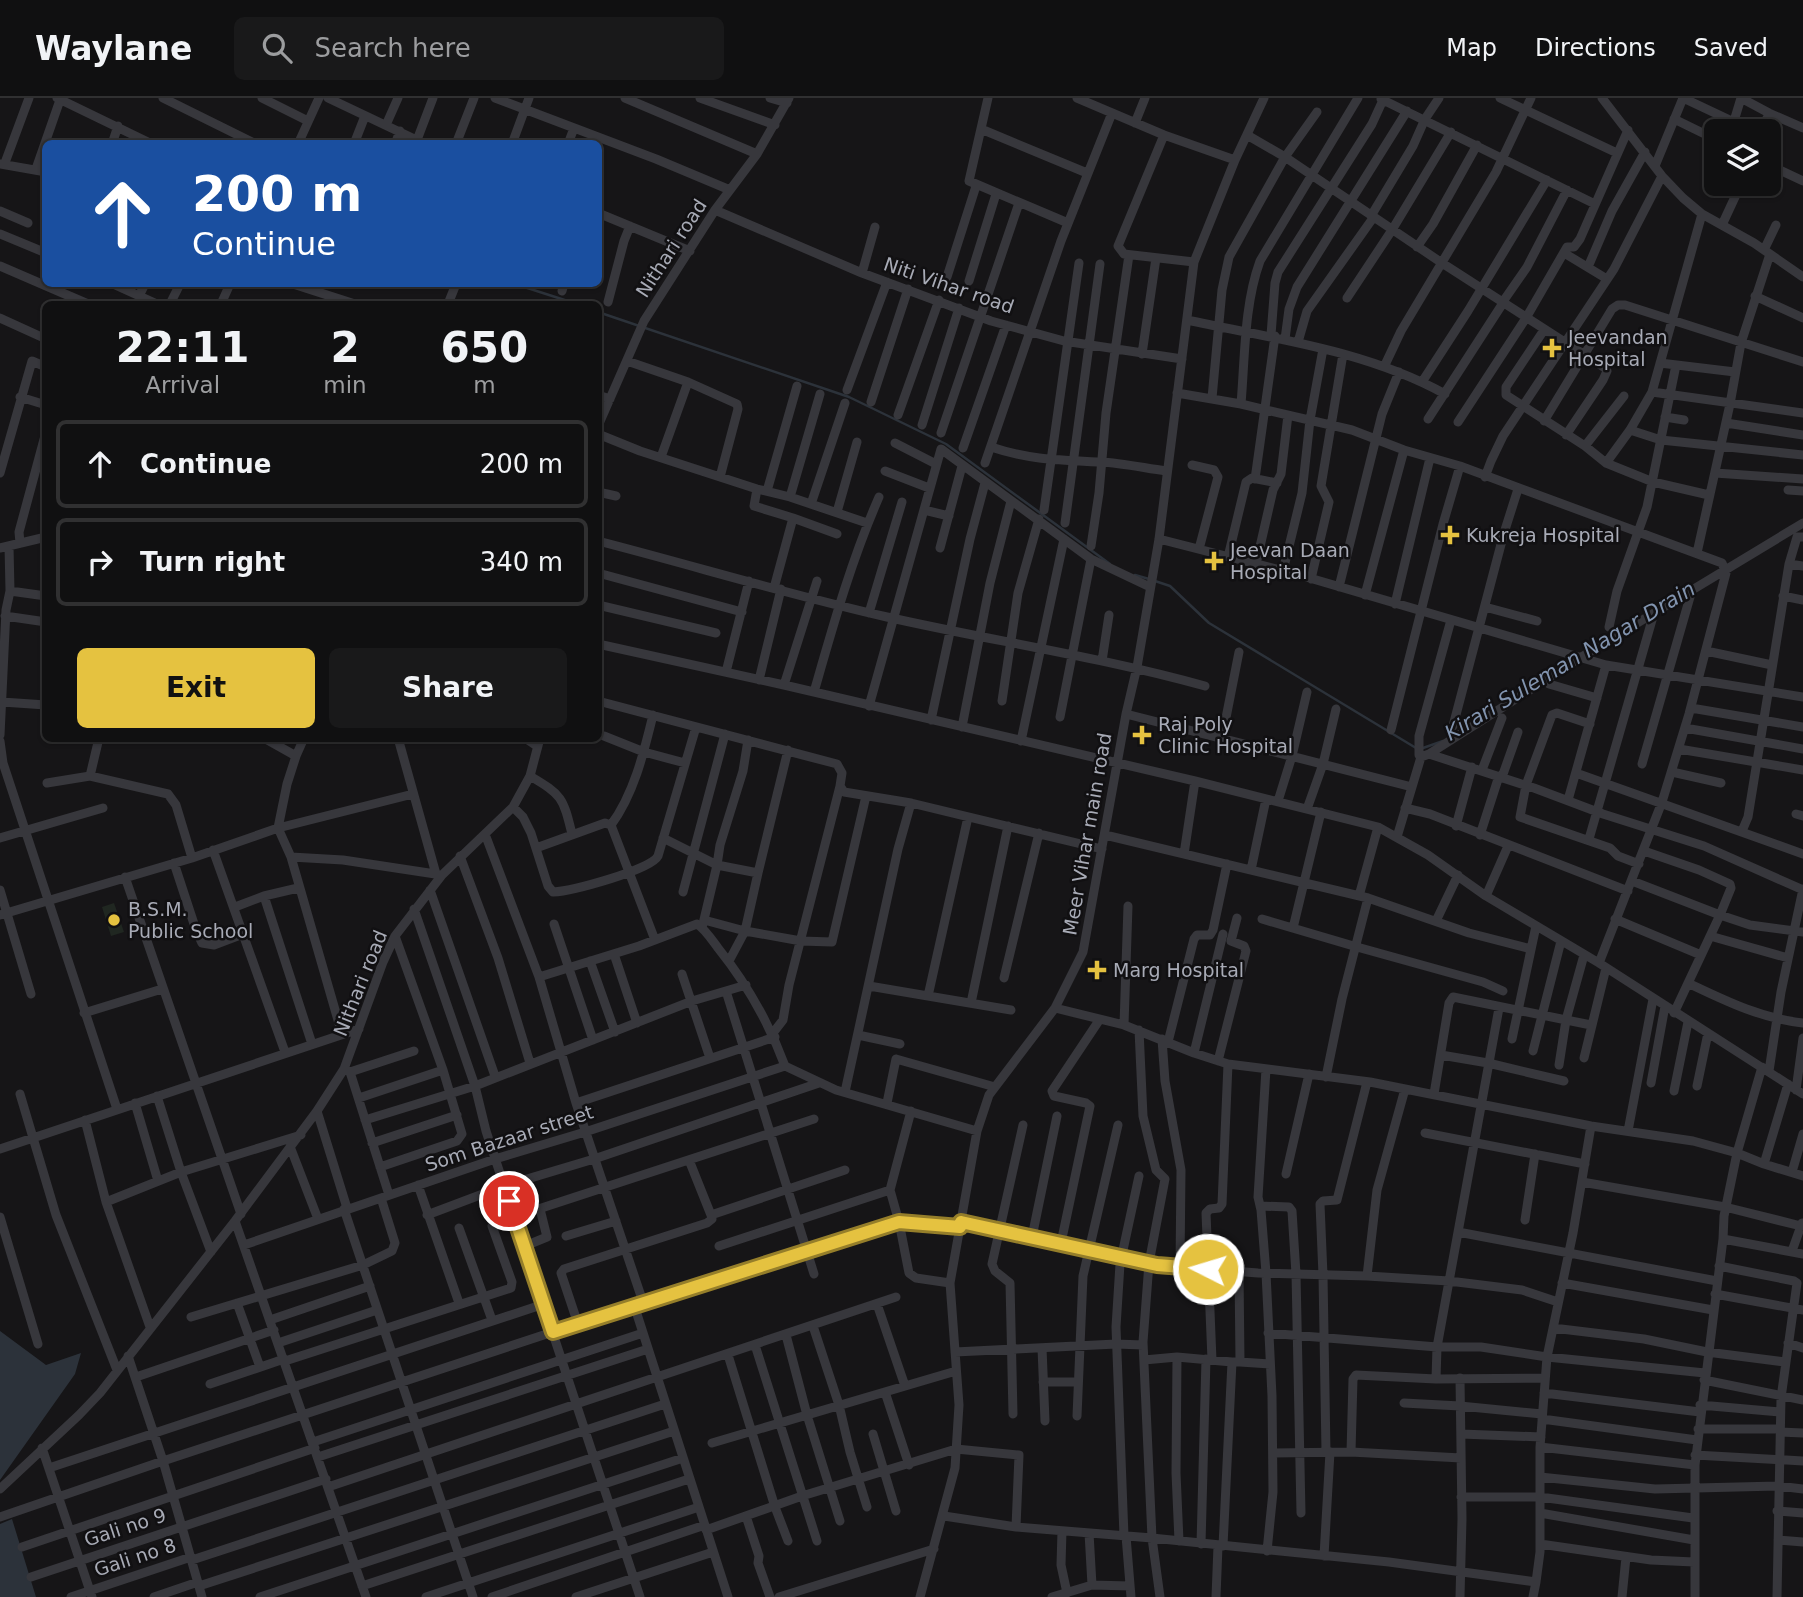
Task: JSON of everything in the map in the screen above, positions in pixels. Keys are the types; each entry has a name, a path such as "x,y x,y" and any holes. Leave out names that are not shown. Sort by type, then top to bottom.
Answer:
{"street":[{"path":"29,98 3,162 42,171"},
{"path":"163,98 248,140"},
{"path":"262,98 308,121"},
{"path":"300,140 319,98"},
{"path":"328,98 419,140"},
{"path":"386,125 398,98"},
{"path":"421,140 433,98"},
{"path":"458,140 474,98"},
{"path":"495,98 730,190"},
{"path":"513,140 530,98"},
{"path":"625,98 757,154"},
{"path":"700,98 775,125"},
{"path":"770,98 788,101"},
{"path":"988,98 970,181 976,186 1068,223"},
{"path":"1077,98 1164,135 1235,160"},
{"path":"1135,123 1145,98"},
{"name":"Meer Vihar main road","path":"920,1597 955,1468 959,1405 950,1283 977,1131 989,1095 1055,1007 1083,952 1159,539 1194,262 1235,160 1264,98"},
{"path":"1241,404 1247,334 1255,276 1260,261 1358,98"},
{"path":"1298,342 1307,311 1372,217 1438,98"},
{"path":"1500,98 1617,153"},
{"path":"1384,367 1401,331 1503,157 1531,98"},
{"path":"1602,98 1662,176 1702,214 1767,252 1803,277"},
{"path":"1655,166 1683,98 1718,119"},
{"path":"1734,119 1741,98 1803,128"},
{"path":"45,140 58,99 144,140"},
{"path":"1255,479 1273,336 1276,277 1331,189 1381,99 1595,204"},
{"name":"Nithari road","path":"602,417 641,325 715,210 757,154 788,101"},
{"path":"1285,339 1289,309 1297,287 1407,111"},
{"path":"1212,398 1222,290 1229,257 1285,157 1317,112"},
{"path":"985,463 1068,223 1112,113"},
{"path":"1767,119 1769,113"},
{"path":"356,140 365,116"},
{"path":"1674,119 1704,134"},
{"path":"113,140 118,126"},
{"path":"570,140 574,128"},
{"path":"981,129 1087,173"},
{"path":"1458,422 1526,318 1567,247 1573,247 1580,239 1628,130"},
{"path":"397,140 400,131"},
{"path":"1347,298 1451,132"},
{"path":"1164,135 1119,241 1120,251 1129,255 1194,262"},
{"path":"1247,135 1285,157 1442,264 1605,368 1607,371 1566,435"},
{"path":"1417,247 1433,224 1477,145"},
{"path":"37,166 42,150"},
{"path":"1588,267 1612,211 1645,152"},
{"path":"1781,171 1803,181"},
{"path":"1485,477 1503,436 1607,279 1662,176"},
{"path":"1422,382 1547,180"},
{"path":"947,277 976,186"},
{"path":"1428,419 1527,267 1567,190"},
{"path":"969,281 996,194"},
{"path":"1722,225 1735,196"},
{"path":"941,433 1020,203"},
{"name":"Niti Vihar road","path":"715,210 862,273 1006,325 1066,341 1182,359"},
{"path":"0,211 28,223"},
{"path":"1606,463 1630,430 1652,392 1702,214"},
{"path":"602,215 690,251"},
{"path":"1696,553 1716,474 1741,343 1776,225"},
{"path":"608,302 630,226"},
{"path":"862,273 875,227"},
{"path":"0,234 42,251"},
{"path":"1564,253 1607,279"},
{"path":"1091,546 1129,255"},
{"path":"1142,354 1156,258"},
{"path":"1044,510 1079,263"},
{"path":"1065,523 1101,264"},
{"path":"0,266 42,284"},
{"path":"847,390 887,282"},
{"path":"49,287 81,301"},
{"path":"120,287 150,301"},
{"path":"139,296 144,287"},
{"path":"302,287 346,301"},
{"path":"871,402 908,289"},
{"path":"1755,296 1803,318"},
{"path":"898,415 939,300"},
{"path":"1544,421 1612,309 1618,305 1803,362"},
{"path":"922,425 959,308"},
{"path":"0,318 42,337"},
{"path":"1187,320 1247,334 1273,336 1343,354 1399,372 1445,394"},
{"path":"963,448 1006,325"},
{"path":"1544,330 1504,391 1506,395 1585,446 1606,463 1653,482 1709,495"},
{"path":"1283,571 1302,493 1310,420 1323,349"},
{"path":"1311,579 1329,502 1321,486 1343,354"},
{"path":"0,473 32,361 42,365"},
{"path":"627,361 688,382 737,404 738,409 720,477"},
{"path":"1660,363 1735,372"},
{"path":"1609,627 1617,591 1639,532 1653,482 1676,365"},
{"path":"1339,587 1382,414 1399,372"},
{"path":"661,457 688,382"},
{"path":"797,386 762,490 753,503 757,509 837,534"},
{"path":"1652,392 1803,413"},
{"path":"1177,393 1212,398 1333,425 1460,466 1696,553 1725,567"},
{"path":"790,497 820,394"},
{"path":"602,396 610,399"},
{"path":"1585,446 1624,396"},
{"path":"20,397 42,404"},
{"path":"811,504 845,403"},
{"path":"1255,564 1273,490 1281,474 1288,415"},
{"path":"1665,417 1684,420"},
{"path":"1726,423 1803,435"},
{"path":"1630,430 1661,440 1803,455"},
{"path":"602,435 720,477 867,523"},
{"path":"836,512 857,442"},
{"path":"895,443 936,464"},
{"path":"20,543 19,532 42,447"},
{"path":"992,447 1018,456 1101,462 1166,471"},
{"path":"869,706 941,449 1091,559 1151,583"},
{"path":"1365,595 1404,450"},
{"path":"1395,604 1430,457"},
{"path":"1192,465 1214,470 1218,478 1199,550"},
{"path":"940,548 962,466"},
{"path":"1391,730 1460,466"},
{"path":"885,471 929,488"},
{"path":"1716,474 1803,479"},
{"path":"1228,557 1246,482 1255,479 1277,483"},
{"path":"931,720 985,483"},
{"path":"1453,726 1518,489"},
{"path":"1788,490 1803,491"},
{"path":"602,493 616,496"},
{"path":"814,692 838,604 878,497"},
{"path":"962,727 990,583 1011,501"},
{"path":"869,613 902,502"},
{"path":"924,510 949,516"},
{"path":"759,680 793,519"},
{"path":"1002,701 1021,581 1038,519"},
{"path":"1397,837 1421,757 1575,657 1803,523"},
{"path":"1742,831 1748,817 1758,762 1789,564 1797,537 1803,537"},
{"path":"0,734 5,616 10,591 4,547 42,538"},
{"path":"1159,539 1283,571 1606,665 1803,697"},
{"path":"1021,741 1063,540"},
{"path":"602,542 869,613 1011,644 1137,667 1205,686"},
{"path":"1060,717 1091,559"},
{"path":"1789,564 1803,566"},
{"path":"1584,1058 1615,919 1644,851 1679,750 1706,652 1725,567"},
{"path":"602,574 742,611"},
{"path":"784,685 817,580"},
{"path":"726,672 749,581"},
{"path":"10,591 42,595"},
{"path":"1783,596 1803,600"},
{"path":"1642,764 1690,597"},
{"path":"602,606 716,634"},
{"path":"1485,607 1537,621"},
{"path":"1102,661 1109,615"},
{"path":"5,616 42,621"},
{"path":"1418,750 1451,620"},
{"path":"1589,839 1653,620"},
{"path":"602,645 1195,781 1378,827 1603,965 1796,1089"},
{"path":"1222,738 1239,652"},
{"path":"1706,652 1772,665"},
{"path":"1568,800 1606,665"},
{"path":"1549,684 1597,698"},
{"path":"1278,801 1307,692"},
{"path":"2,702 42,705"},
{"path":"576,1103 744,1048 774,1035 783,1020 842,773 837,764 602,702"},
{"path":"1691,708 1803,727"},
{"path":"1307,809 1336,709"},
{"path":"1590,724 1554,713 1526,785 1521,819 1589,839 1610,848 1620,857 1639,864"},
{"path":"1126,714 1412,787"},
{"path":"611,825 625,803 644,752 653,715"},
{"path":"1456,826 1477,768 1502,719"},
{"path":"513,807 526,822 548,887 553,892 629,873 656,861 696,727"},
{"path":"1685,728 1803,749"},
{"path":"1480,835 1518,732"},
{"path":"683,892 725,734"},
{"path":"604,736 644,752 685,763"},
{"path":"748,740 743,771 720,845 703,924 746,985 774,1035 785,1066 845,1092 977,1131"},
{"path":"0,741 3,763 117,1109"},
{"path":"90,776 98,742"},
{"path":"271,742 296,756"},
{"path":"302,742 296,756 278,828 290,857 342,1034"},
{"path":"290,857 343,860 439,874 399,742"},
{"name":"Nithari road","path":"0,1489 79,1415 211,1252 301,1135 347,1071 359,1029 395,936 439,874 513,807 530,776 538,742"},
{"path":"729,961 745,931 788,750"},
{"path":"1679,750 1803,770"},
{"path":"1429,754 1704,846 1803,889 1798,932 1788,958 1778,1020 1737,1153 1725,1207 1695,1460 1695,1597"},
{"path":"1671,772 1721,783"},
{"path":"1576,773 1803,854"},
{"path":"47,783 90,776 168,794 177,805 192,858"},
{"path":"530,776 554,790 562,800 572,834"},
{"path":"1184,854 1195,781"},
{"path":"840,786 844,792 911,803 1102,849"},
{"path":"3,914 192,858 278,828 413,794"},
{"path":"539,977 655,940 697,923 801,941 829,943 833,940 866,796"},
{"path":"1251,870 1266,799"},
{"path":"845,1092 898,849 911,803"},
{"path":"0,838 103,808"},
{"path":"1405,808 1430,814 1628,891"},
{"path":"1293,928 1321,812"},
{"path":"928,996 968,817"},
{"path":"536,848 605,823 611,825"},
{"path":"611,825 655,940"},
{"path":"971,1003 1008,826"},
{"path":"1326,1077 1342,999 1357,947 1378,827"},
{"path":"1004,978 1039,833"},
{"path":"485,835 539,977 585,1132 626,1250 640,1306 643,1333 657,1379 728,1597"},
{"path":"1105,835 1364,897 1531,949"},
{"path":"663,838 717,865 758,873"},
{"path":"1486,895 1508,846"},
{"path":"213,850 285,1052"},
{"path":"1644,851 1699,870 1730,884 1731,888 1674,1013"},
{"path":"460,856 498,958 530,1063"},
{"path":"174,863 202,943 214,945 243,934"},
{"path":"1180,1267 1181,1170 1165,1081 1165,1040 1194,939 1197,935 1210,935 1213,930 1227,864"},
{"path":"1436,921 1458,876"},
{"path":"125,877 223,1159 244,1245 364,1592"},
{"path":"1632,881 1750,925 1798,932"},
{"path":"235,907 264,896 298,888"},
{"path":"0,890 3,914 31,995"},
{"path":"430,890 495,1076"},
{"path":"264,896 312,1044"},
{"path":"1124,1025 1128,906"},
{"path":"414,909 475,1086 495,1159 640,1597"},
{"path":"1218,1061 1246,951 1244,946 1231,940 1237,918"},
{"path":"1262,919 1483,982 1503,991"},
{"path":"1615,919 1701,955"},
{"path":"554,924 593,1041"},
{"path":"1512,1039 1536,926"},
{"path":"1194,1053 1223,934"},
{"path":"380,1167 457,1141 461,1134 443,1070 395,936"},
{"path":"1710,936 1788,958"},
{"path":"1533,1051 1561,941"},
{"path":"614,954 636,1023"},
{"path":"1559,1065 1566,1020 1584,955"},
{"path":"590,961 615,1032"},
{"path":"682,974 710,1058"},
{"path":"1688,983 1741,1009 1778,1020 1803,1023"},
{"path":"365,1120 475,1086 692,1001 746,985"},
{"path":"869,986 1011,1010"},
{"path":"84,1013 162,989"},
{"path":"726,991 814,1274"},
{"path":"1434,1094 1451,999 1462,998 1499,1008 1591,1025"},
{"path":"1628,1131 1653,999"},
{"path":"1651,1083 1665,1006"},
{"path":"1055,1007 1124,1025 1228,1064 1367,1082 1591,1126 1693,1141 1803,1176"},
{"path":"1436,1379 1437,1347 1499,1008"},
{"path":"1061,1243 1090,1106 1054,1096 1052,1091 1100,1019"},
{"path":"1674,1091 1688,1022"},
{"path":"0,1149 359,1029"},
{"path":"1139,1030 1143,1116 1156,1170 1165,1179 1149,1263 1143,1345 1152,1538 1160,1597"},
{"path":"1697,1086 1708,1033"},
{"path":"858,1035 900,1044"},
{"path":"1765,1164 1796,1089 1803,1038"},
{"path":"191,1317 363,1265 392,1251 395,1247 380,1167 359,1098 347,1071 414,1051"},
{"path":"1441,1055 1564,1081"},
{"path":"887,1103 896,1059 995,1087"},
{"path":"1201,1544 1209,1359 1206,1213 1222,1204 1228,1064"},
{"name":"Som Bazaar street","path":"244,1245 495,1159 785,1066"},
{"path":"1266,1069 1258,1197 1266,1273 1273,1453 1273,1492 1267,1551"},
{"path":"359,1098 443,1070"},
{"path":"1286,1174 1309,1074"},
{"path":"1324,1556 1328,1452 1320,1205 1323,1201 1338,1200 1367,1082"},
{"path":"427,1214 819,1083"},
{"path":"1367,1276 1377,1190 1405,1089"},
{"path":"20,1094 56,1215 117,1370"},
{"path":"157,1096 181,1172 211,1252"},
{"path":"135,1103 158,1181"},
{"path":"317,1111 390,1353 473,1597"},
{"path":"911,1111 890,1190 908,1269 912,1276 950,1283"},
{"path":"372,1143 457,1115"},
{"path":"1032,1237 1057,1116"},
{"path":"514,1217 814,1119"},
{"path":"85,1120 106,1202 150,1327"},
{"path":"1013,1413 1010,1283 993,1267 1023,1125"},
{"path":"1077,1416 1083,1276 1118,1125"},
{"path":"1533,1597 1540,1544 1541,1442 1547,1357 1591,1126"},
{"path":"1425,1133 1585,1164"},
{"path":"1791,1172 1803,1134"},
{"path":"106,1202 181,1172 301,1135"},
{"path":"290,1149 318,1219"},
{"path":"1525,1220 1535,1154"},
{"path":"578,1324 562,1270 712,1220 689,1160"},
{"path":"711,1215 845,1170"},
{"path":"1130,1597 1116,1344 1121,1256 1139,1176"},
{"path":"1582,1182 1802,1223 1792,1251"},
{"path":"418,1185 459,1303"},
{"path":"719,1246 890,1190"},
{"path":"1260,1206 1291,1208 1296,1274 1301,1513"},
{"path":"525,1246 547,1237 540,1209"},
{"path":"0,1217 38,1344"},
{"path":"566,1236 616,1222"},
{"path":"0,1517 553,1332 899,1222 960,1224 1000,1230 1149,1263 1180,1267 1449,1281 1522,1290 1558,1302"},
{"path":"210,1384 483,1295 509,1289 512,1285 492,1226"},
{"path":"459,1228 492,1320"},
{"path":"1458,1232 1717,1281"},
{"path":"1723,1239 1803,1254"},
{"path":"1719,1266 1794,1281 1797,1289 1799,1309 1788,1343 1781,1396 1777,1597"},
{"path":"1216,1597 1236,1362 1239,1271"},
{"path":"1562,1283 1713,1310"},
{"path":"270,1320 370,1286"},
{"path":"1715,1294 1799,1309"},
{"name":"Gali no 9","path":"31,1577 181,1527 424,1454 657,1379 896,1297"},
{"path":"237,1303 260,1367"},
{"path":"49,1468 544,1304"},
{"path":"877,1304 905,1386"},
{"path":"278,1343 377,1310"},
{"path":"813,1326 839,1405 867,1507"},
{"path":"1553,1328 1644,1339 1707,1352 1785,1362"},
{"path":"136,1377 274,1330"},
{"path":"22,1547 315,1449 409,1410 643,1333"},
{"path":"1268,1334 1437,1347 1480,1347 1704,1376 1803,1400"},
{"path":"786,1335 807,1415 841,1521"},
{"path":"1788,1343 1803,1348"},
{"path":"755,1345 817,1541"},
{"path":"955,1352 1143,1345"},
{"path":"1042,1348 1045,1421"},
{"path":"315,1449 414,1425 648,1349"},
{"path":"728,1355 788,1541"},
{"path":"128,1356 163,1461 202,1597"},
{"path":"1144,1360 1177,1357 1270,1364"},
{"path":"1177,1357 1176,1473 1179,1541"},
{"path":"712,1443 957,1371"},
{"path":"1351,1452 1353,1379 1356,1375 1436,1379 1545,1378"},
{"path":"1460,1378 1460,1597"},
{"path":"1043,1382 1078,1382"},
{"path":"885,1392 909,1465"},
{"path":"1544,1393 1700,1409 1780,1412"},
{"path":"1404,1403 1460,1406 1697,1440"},
{"name":"Gali no 8","path":"71,1597 91,1594 665,1404"},
{"path":"1698,1429 1780,1430 1803,1433"},
{"path":"153,1597 346,1540 674,1432"},
{"path":"1461,1433 1695,1460 1803,1461"},
{"path":"873,1434 896,1511"},
{"path":"43,1448 91,1594"},
{"path":"492,1597 956,1449 1019,1455 1016,1527"},
{"path":"1273,1453 1351,1452 1461,1458"},
{"path":"260,1597 683,1458"},
{"path":"1540,1476 1655,1489 1778,1486 1803,1489"},
{"path":"352,1597 458,1555 690,1479"},
{"path":"1461,1497 1540,1497 1693,1518"},
{"path":"426,1597 699,1507"},
{"path":"1777,1511 1803,1513"},
{"path":"1540,1513 1694,1541"},
{"path":"746,1516 770,1597"},
{"path":"944,1516 1016,1527 1324,1556 1535,1582"},
{"path":"1062,1531 1061,1565 1067,1592"},
{"path":"1089,1533 1092,1586"},
{"path":"1779,1540 1803,1542"},
{"path":"1540,1544 1626,1557 1694,1562"},
{"path":"779,1597 934,1549"},
{"path":"576,1597 713,1552"},
{"path":"1622,1597 1626,1557"},
{"path":"1052,1597 1092,1586 1130,1586"}],"shaded area":[{"path":"114,903 124,932 111,936 102,907"},
{"path":"0,1331 46,1365 81,1353 75,1374 0,1480"},
{"path":"12,1519 36,1597 0,1597 0,1524"}],"waterway":[{"name":"Kirari Suleman Nagar Drain","path":"524,287 568,301"},
{"name":"Kirari Suleman Nagar Drain","path":"602,313 849,397 946,444 1110,564"},
{"name":"Kirari Suleman Nagar Drain","path":"1135,575 1149,579"},
{"name":"Kirari Suleman Nagar Drain","path":"1155,581 1170,586 1209,623 1416,748"},
{"name":"Kirari Suleman Nagar Drain","path":"1522,690 1572,657"},
{"name":"Kirari Suleman Nagar Drain","path":"1423,748 1443,741"}],"place":[{"name":"Jeevandan Hospital","path":"1552,348"},
{"name":"Kukreja Hospital","path":"1450,535"},
{"name":"Jeevan Daan Hospital","path":"1214,561"},
{"name":"Raj Poly Clinic Hospital","path":"1142,735"},
{"name":"B.S.M. Public School","path":"114,920"},
{"name":"Marg Hospital","path":"1097,970"}],"route":[{"path":"509,1201 553,1332 899,1222 960,1227 961,1222 1157,1265 1208,1269"}]}
